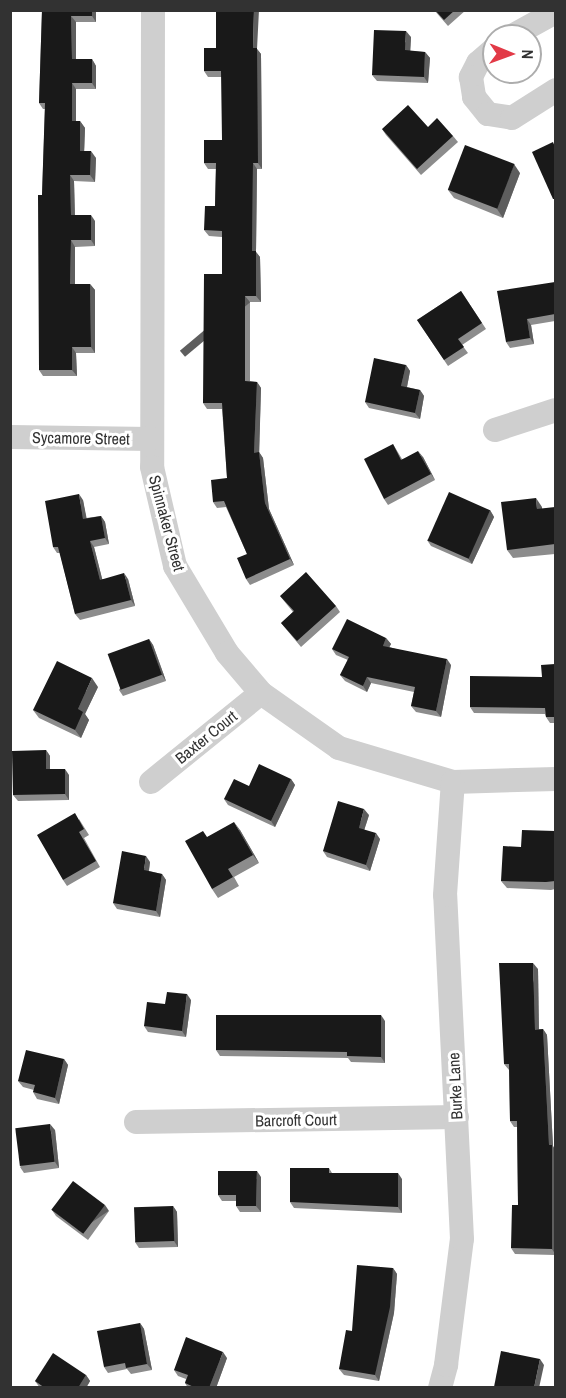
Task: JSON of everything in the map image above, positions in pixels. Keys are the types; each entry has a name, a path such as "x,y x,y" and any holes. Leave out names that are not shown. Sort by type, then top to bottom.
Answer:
{"street":[{"name":"Spinnaker Street","path":"153,10 152,467 175,566 227,653 261,693 339,748 453,782 555,779"},
{"path":"536,24 552,16"},
{"path":"482,60 471,77 474,98 488,114 512,118 555,90"},
{"path":"495,430 555,410"},
{"name":"Sycamore Street","path":"10,437 151,439"},
{"name":"Baxter Court","path":"151,782 261,693"},
{"name":"Burke Lane","path":"440,1388 446,1365 462,1239 444,895 453,782"},
{"name":"Barcroft Court","path":"136,1122 457,1117"}],"building":[{"path":"42,10 92,10 92,16 71,16 72,59 92,59 92,83 72,83 72,121 80,121 80,151 91,151 90,175 70,175 71,215 91,215 91,240 71,240 70,284 90,284 91,347 72,347 72,370 39,370 38,195 42,195 45,103 39,103"},
{"path":"216,10 254,10 253,48 257,48 258,163 253,163 252,251 256,251 256,296 245,296 245,381 257,382 254,453 259,452 265,503 290,559 246,579 237,558 247,554 224,501 213,502 211,480 227,478 222,403 203,403 204,274 222,274 222,231 204,230 205,206 215,206 216,163 204,163 204,140 222,140 221,71 204,71 204,48 216,48"},
{"path":"435,10 455,10 444,20"},
{"path":"374,30 406,31 405,50 425,52 424,77 372,75"},
{"path":"408,105 428,127 437,118 453,136 417,169 382,129"},
{"path":"553,142 555,147 555,199 532,152"},
{"path":"465,145 514,164 497,209 448,190"},
{"path":"555,282 555,314 527,319 530,338 506,342 497,291"},
{"path":"461,291 482,323 458,339 464,347 444,360 417,320"},
{"path":"374,358 406,365 401,386 420,390 415,413 365,402"},
{"path":"393,444 401,460 418,451 431,474 384,499 364,459"},
{"path":"449,492 490,510 469,559 427,540"},
{"path":"79,494 83,519 101,516 105,538 90,541 100,580 124,573 131,600 75,614 58,547 53,547 45,501"},
{"path":"536,498 537,509 555,507 555,544 507,550 501,502"},
{"path":"306,572 336,606 297,641 281,623 294,611 280,596"},
{"path":"347,619 386,638 383,646 447,659 436,711 411,706 415,687 367,677 363,686 340,675 349,657 332,649"},
{"path":"149,639 162,675 121,690 108,654"},
{"path":"57,661 92,678 78,709 83,712 75,730 33,710"},
{"path":"555,664 555,717 546,717 545,708 470,707 470,676 542,677 541,665"},
{"path":"46,750 46,769 65,769 65,794 13,795 12,751"},
{"path":"259,764 291,779 271,821 224,799 234,779 249,786"},
{"path":"338,801 364,809 359,828 376,833 366,865 323,851"},
{"path":"75,813 84,829 79,832 96,861 63,880 37,835"},
{"path":"234,822 253,855 228,869 233,877 212,889 185,841 203,831 207,837"},
{"path":"522,830 555,831 555,881 501,881 503,846 521,847"},
{"path":"122,851 146,856 144,870 162,874 156,911 113,903"},
{"path":"499,963 533,963 535,1030 543,1029 549,1145 552,1145 552,1249 511,1248 512,1205 518,1205 517,1121 510,1121 509,1064 504,1064"},
{"path":"167,992 187,994 182,1031 144,1026 147,1002 165,1004"},
{"path":"216,1015 381,1015 381,1057 347,1056 347,1052 216,1050"},
{"path":"26,1050 64,1059 55,1098 33,1092 35,1085 18,1081"},
{"path":"50,1124 55,1162 20,1166 15,1128"},
{"path":"290,1168 329,1168 329,1173 398,1173 398,1207 290,1202"},
{"path":"218,1171 257,1171 256,1206 236,1206 236,1195 218,1195"},
{"path":"73,1181 105,1205 83,1234 51,1210"},
{"path":"173,1206 174,1241 135,1242 134,1207"},
{"path":"357,1265 393,1268 390,1307 375,1375 339,1369 346,1330 352,1331"},
{"path":"140,1323 147,1364 126,1368 125,1363 104,1367 97,1331"},
{"path":"186,1337 223,1352 209,1388 196,1388 185,1383 188,1375 174,1370"},
{"path":"501,1351 540,1359 534,1388 494,1387"},
{"path":"53,1353 86,1375 78,1388 45,1388 35,1381"}]}
